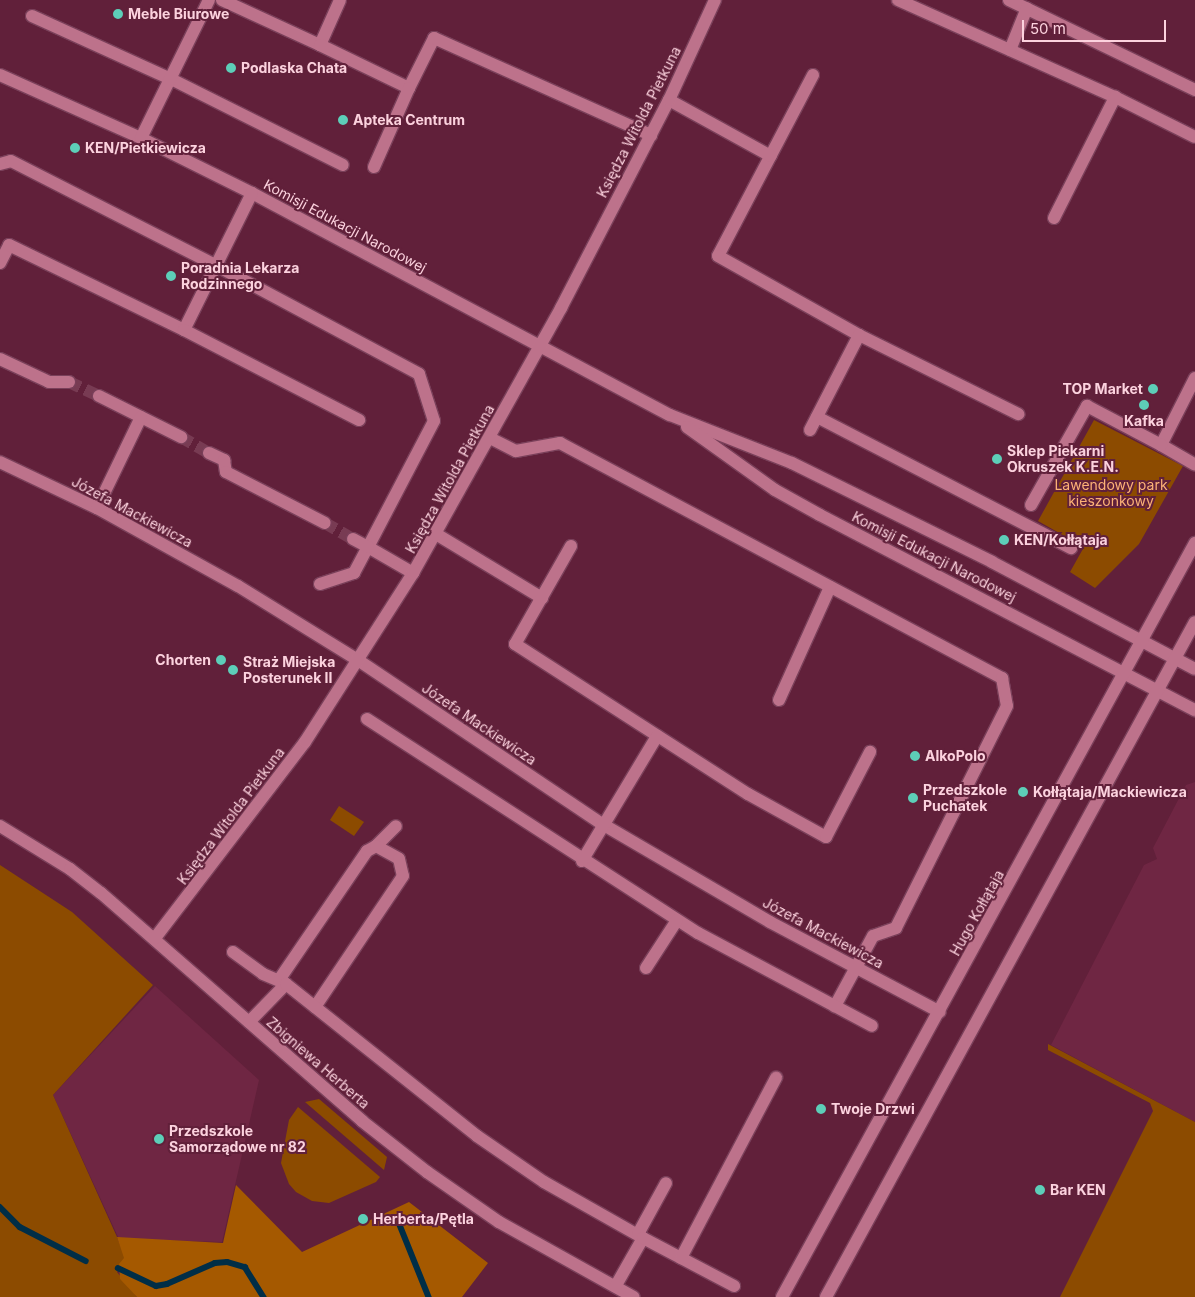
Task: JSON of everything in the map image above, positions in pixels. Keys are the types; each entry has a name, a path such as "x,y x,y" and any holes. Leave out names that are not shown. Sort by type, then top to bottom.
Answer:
{"street":[{"path":"141,138 209,0"},
{"path":"222,0 409,88"},
{"path":"320,45 340,0"},
{"name":"Księdza Witolda Pietkuna","path":"155,938 267,795 358,660 413,573 490,438 651,135 715,0"},
{"path":"898,0 1115,97 1195,137"},
{"path":"1009,0 1195,90"},
{"path":"1010,50 1027,8"},
{"path":"32,16 171,79 343,165"},
{"path":"374,167 409,88 434,38 651,135"},
{"path":"812,74 718,256 859,335 1018,414"},
{"name":"Komisji Edukacji Narodowej","path":"0,75 141,138 252,193 670,415 817,475 992,562 1195,669"},
{"path":"1054,218 1115,97"},
{"path":"669,100 771,156"},
{"path":"0,164 11,161 217,266 419,374 434,421 354,573 320,584"},
{"path":"184,330 252,193"},
{"path":"0,263 9,244 184,330 359,420"},
{"path":"810,430 859,335"},
{"path":"0,359 49,382 69,382"},
{"path":"1161,445 1195,378"},
{"path":"99,396 181,437"},
{"path":"1031,505 1087,406 1195,464"},
{"name":"Komisji Edukacji Narodowej","path":"670,415 775,490 1195,710"},
{"path":"97,508 142,417"},
{"path":"817,417 1071,548"},
{"path":"490,438 516,451 560,444 1002,678 1007,706 896,928 873,936 854,967 835,1006"},
{"path":"209,453 224,460 226,472 324,523"},
{"name":"Józefa Mackiewicza","path":"0,462 97,508 238,586 358,660 604,825 696,882 940,1012"},
{"path":"436,534 542,598"},
{"path":"353,539 413,573"},
{"name":"Hugo Kołłątaja","path":"782,1297 940,1012 1195,543"},
{"path":"571,546 515,644 778,812 826,837 870,752"},
{"path":"779,700 830,587"},
{"path":"826,1297 987,998 1159,691 1195,622"},
{"path":"367,719 582,861 677,920 872,1026"},
{"path":"582,861 657,736"},
{"name":"Zbigniewa Herberta","path":"0,826 70,869 155,938 249,1022 427,1172 499,1222 634,1297"},
{"path":"249,1022 282,982 367,851 376,846 396,826"},
{"path":"316,1007 404,876 399,859 376,846"},
{"path":"646,968 677,920"},
{"path":"233,952 282,982 316,1007 470,1131 544,1182 734,1286"},
{"path":"681,1258 776,1078"},
{"path":"615,1287 666,1183"}],"shaded area":[{"path":"1195,782 1195,1122 1051,1045 1144,865 1157,859 1153,848 1186,785"},
{"name":"Przedszkole Samorządowe nr 82","path":"155,986 259,1080 222,1242 119,1239 53,1095"},
{"path":"236,1185 302,1252 409,1202 488,1263 462,1297 137,1297 120,1279 119,1264 124,1258 117,1237 223,1243"}],"green space":[{"name":"Lawendowy park kieszonkowy","path":"1094,420 1183,466 1139,544 1095,588 1070,572 1084,547 1038,521"},
{"path":"339,806 364,822 354,836 330,820"},
{"path":"0,865 72,912 153,985 53,1095 125,1258 117,1272 137,1297 0,1297"},
{"path":"1048,1044 1195,1122 1195,1297 1060,1297 1153,1111 1150,1103 1048,1050"},
{"path":"319,1099 387,1157 384,1170 305,1102"},
{"path":"298,1107 380,1177 376,1182 329,1203 312,1201 296,1192 289,1184 281,1163 289,1120"}],"waterway":[{"path":"0,1207 20,1227 86,1261"},
{"path":"400,1225 429,1297"},
{"path":"118,1268 156,1286 167,1284 215,1263 227,1262 245,1267 264,1297"}],"tunnel":[{"path":"69,382 99,396"},
{"path":"181,437 209,453"},
{"path":"325,523 353,539"}],"place":[{"name":"Meble Biurowe","path":"118,14"},
{"name":"Podlaska Chata","path":"231,68"},
{"name":"Apteka Centrum","path":"343,120"},
{"name":"KEN/Pietkiewicza","path":"75,148"},
{"name":"Poradnia Lekarza Rodzinnego","path":"171,276"},
{"name":"TOP Market","path":"1153,389"},
{"name":"Kafka","path":"1144,405"},
{"name":"Sklep Piekarni Okruszek K.E.N.","path":"997,459"},
{"name":"KEN/Kołłątaja","path":"1004,540"},
{"name":"Chorten","path":"221,660"},
{"name":"Straż Miejska Posterunek II","path":"233,670"},
{"name":"AlkoPolo","path":"915,756"},
{"name":"Kołłątaja/Mackiewicza","path":"1023,792"},
{"name":"Przedszkole Puchatek","path":"913,798"},
{"name":"Twoje Drzwi","path":"821,1109"},
{"name":"Przedszkole Samorządowe nr 82","path":"159,1139"},
{"name":"Bar KEN","path":"1040,1190"},
{"name":"Herberta/Pętla","path":"363,1219"}]}
